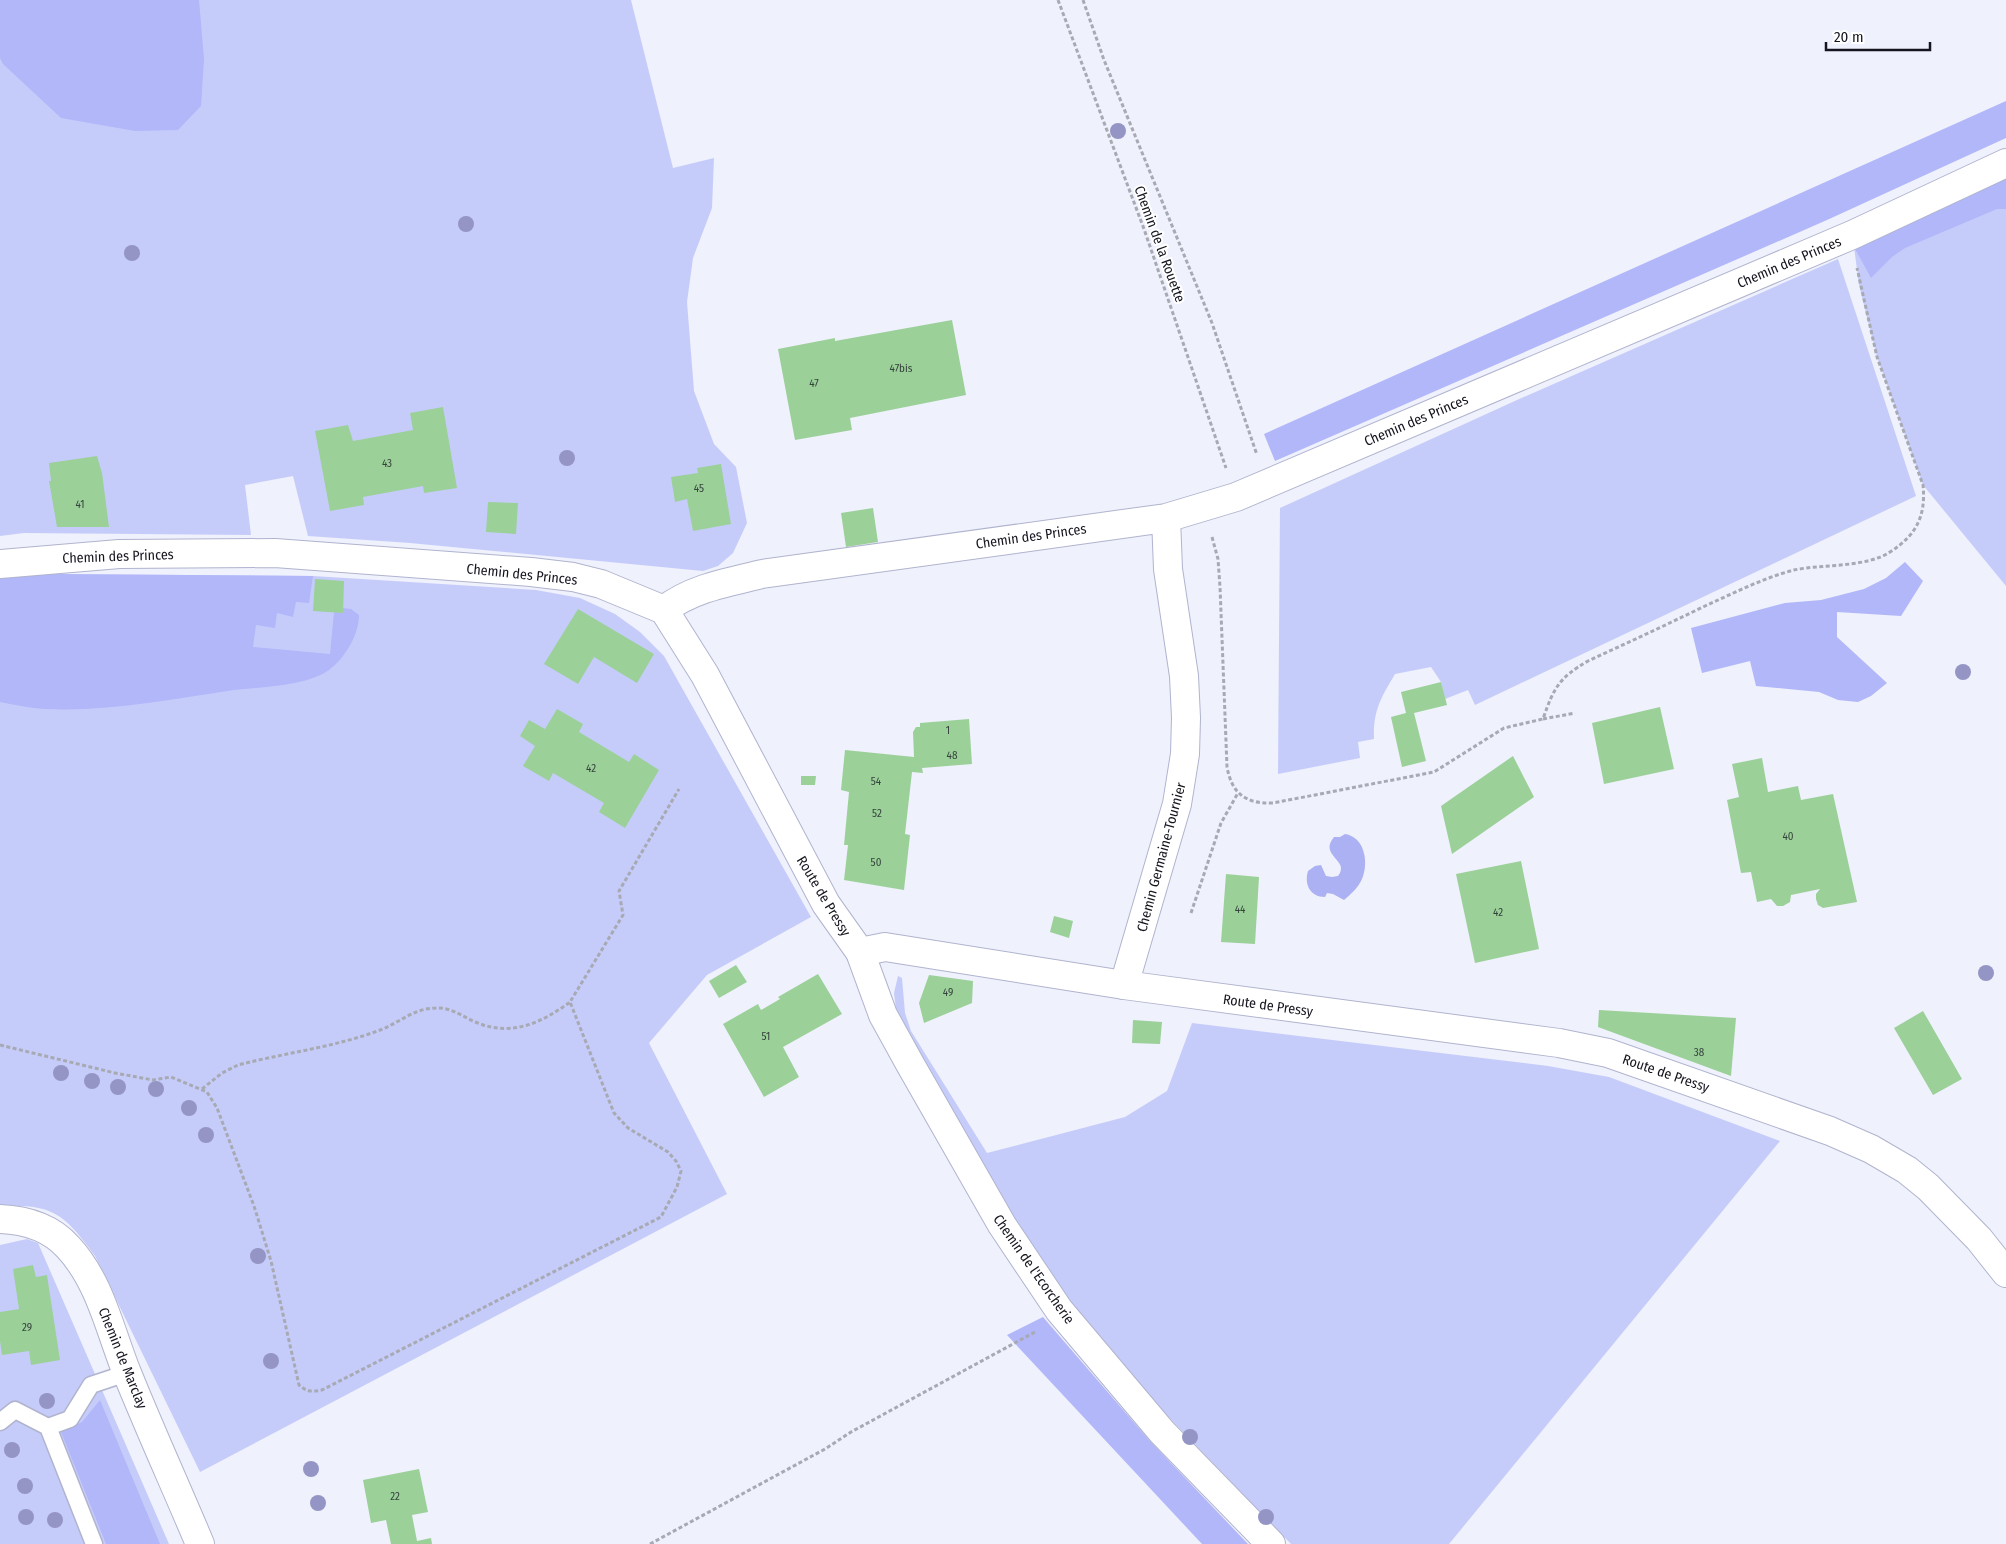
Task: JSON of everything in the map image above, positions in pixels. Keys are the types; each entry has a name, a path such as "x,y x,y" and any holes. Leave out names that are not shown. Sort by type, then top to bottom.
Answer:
{"street":[{"name":"Chemin des Princes","path":"0,564 119,554 295,555 531,572 574,577 601,584 664,610 676,601 703,589 762,574 1166,518 1236,497 1267,484 1852,235 2006,163"},
{"name":"Chemin Germaine-Tournier","path":"1124,985 1177,804 1185,754 1184,676 1168,569 1166,518"},
{"name":"Route de Pressy","path":"664,610 704,676 826,904 860,952 885,947 1124,985 1279,1007 1559,1042 1608,1053 1830,1131 1878,1153 1907,1170 1928,1187 1979,1239 2006,1273"},
{"name":"Chemin de l'Ecorcherie","path":"860,952 883,1015 910,1064 1002,1225 1064,1316 1162,1432 1271,1544"},
{"name":"Chemin de Marclay","path":"0,1219 31,1223 46,1229 72,1251 80,1261 94,1287 127,1373 200,1544"}],"lane":[{"path":"48,1427 70,1419 91,1385 127,1373"},
{"path":"0,1422 16,1410 48,1427 94,1544"}],"path":[{"name":"Chemin de la Rouette","path":"1058,0 1144,229 1236,497"},
{"path":"1083,0 1104,60 1212,323 1267,484"},
{"path":"1543,719 1549,700 1558,685 1568,673 1588,662 1735,592 1794,570 1873,559 1889,553 1913,533 1923,506 1923,485 1877,357 1860,285 1852,235"},
{"path":"1200,507 1211,533 1218,559 1227,767 1231,783 1238,793 1252,801 1273,803 1434,772 1504,728 1575,713"},
{"path":"202,1089 238,1065 380,1030 418,1010 439,1008 462,1015 477,1023 504,1030 537,1023 552,1015 570,1002 623,915 619,891 679,788"},
{"path":"1191,913 1221,823 1238,793"},
{"path":"0,1045 115,1074 153,1080 171,1077 207,1092 217,1108 254,1206 272,1261 298,1386 312,1392 322,1390 661,1217 668,1207 677,1187 681,1170 668,1152 628,1128 614,1113 570,1002"},
{"path":"650,1544 826,1449 851,1432 1064,1316"}],"shaded area":[{"path":"0,0 631,0 673,168 714,158 712,208 693,258 687,302 694,391 714,444 736,467 747,523 733,553 718,566 703,571 410,543 308,536 293,476 245,485 251,535 24,533 0,536"},
{"path":"0,0 199,0 204,59 201,106 178,130 135,131 61,118 3,64 0,58"},
{"path":"2006,101 2006,138 1827,220 1275,461 1264,434"},
{"path":"2006,176 2006,586 1923,485 1877,357 1859,285 1854,247"},
{"path":"2006,176 2006,209 1997,209 1905,248 1892,257 1871,278 1854,247"},
{"path":"1838,259 1916,496 1475,705 1468,690 1445,699 1441,682 1431,667 1395,674 1379,705 1375,720 1374,739 1358,742 1360,758 1278,774 1280,508 1517,400"},
{"path":"1905,562 1923,581 1901,616 1837,612 1837,637 1887,683 1871,696 1858,702 1838,700 1819,692 1756,686 1750,661 1702,673 1691,628 1785,603 1821,600 1864,589 1886,578"},
{"path":"50,574 313,576 536,590 580,598 615,614 640,632 664,656 811,917 707,975 649,1043 727,1194 200,1472 95,1256 75,1230 56,1215 33,1207 0,1206 0,578"},
{"path":"50,574 313,576 309,603 296,602 293,617 277,613 275,628 256,625 253,647 330,654 334,612 343,613 343,608 351,609 359,615 357,630 346,653 335,665 320,675 296,683 92,709 45,709 0,702 0,578"},
{"path":"1345,834 1357,840 1364,852 1365,866 1362,879 1352,893 1344,900 1333,894 1327,893 1325,897 1315,895 1309,889 1307,881 1308,871 1315,866 1321,865 1326,876 1338,876 1341,866 1330,849 1330,843 1334,837 1340,837"},
{"path":"898,976 902,978 905,1013 911,1031 987,1153 1125,1117 1167,1091 1192,1023 1548,1066 1609,1077 1780,1141 1449,1544 1291,1544 1159,1407 1046,1272 1016,1227 897,1017 894,993"},
{"path":"27,1239 38,1243 169,1544 0,1544 0,1245"},
{"path":"1043,1317 1150,1441 1248,1544 1202,1544 1007,1335"},
{"path":"100,1400 160,1544 106,1544 61,1432 82,1422"}],"building":[{"path":"952,320 966,395 850,418 852,430 795,440 778,349"},
{"path":"443,407 457,488 424,493 423,486 363,497 364,505 330,511 315,431 348,425 353,441 413,430 410,413"},
{"path":"97,456 102,473 109,527 57,527 49,481 51,481 49,463"},
{"path":"721,464 731,524 693,531 687,499 675,502 671,477 698,473 697,468"},
{"path":"488,502 518,503 516,534 486,532"},
{"path":"873,508 878,542 846,547 841,513"},
{"path":"315,579 344,581 343,613 313,611"},
{"path":"578,609 654,654 637,683 594,657 578,684 544,664"},
{"path":"1441,682 1447,705 1414,713 1426,761 1402,767 1391,717 1406,713 1401,692"},
{"path":"1660,707 1674,769 1604,784 1592,723"},
{"path":"557,709 583,724 579,732 629,762 634,754 659,770 625,828 599,812 604,803 553,773 549,781 523,766 535,746 520,736 529,720 545,729"},
{"path":"969,719 972,764 922,768 923,773 912,772 905,834 910,835 904,890 844,880 848,845 844,845 849,792 841,790 845,750 914,757 913,732 916,727 920,727 920,723"},
{"path":"1513,756 1534,797 1452,854 1441,806"},
{"path":"1762,758 1768,792 1798,786 1801,800 1833,794 1857,902 1823,908 1818,905 1816,899 1816,894 1820,889 1791,895 1790,902 1783,906 1777,906 1771,899 1757,902 1751,872 1741,873 1727,800 1739,797 1732,764"},
{"path":"801,776 816,776 815,785 801,785"},
{"path":"1521,861 1539,949 1475,963 1456,874"},
{"path":"1226,874 1259,877 1255,944 1221,942"},
{"path":"1054,916 1073,921 1069,938 1050,932"},
{"path":"736,965 747,982 719,998 709,981"},
{"path":"818,974 842,1014 783,1047 799,1077 764,1097 723,1024 758,1004 761,1010 780,999 778,997"},
{"path":"929,975 973,981 972,1003 924,1023 919,1003"},
{"path":"1599,1010 1736,1018 1731,1076 1598,1027"},
{"path":"1923,1011 1962,1079 1933,1095 1894,1028"},
{"path":"1133,1020 1162,1022 1160,1044 1132,1043"},
{"path":"33,1265 36,1277 47,1275 60,1360 31,1365 29,1351 2,1355 0,1312 19,1309 13,1269"},
{"path":"419,1469 428,1512 412,1515 417,1541 431,1538 432,1544 391,1544 386,1520 371,1523 363,1480"}]}
